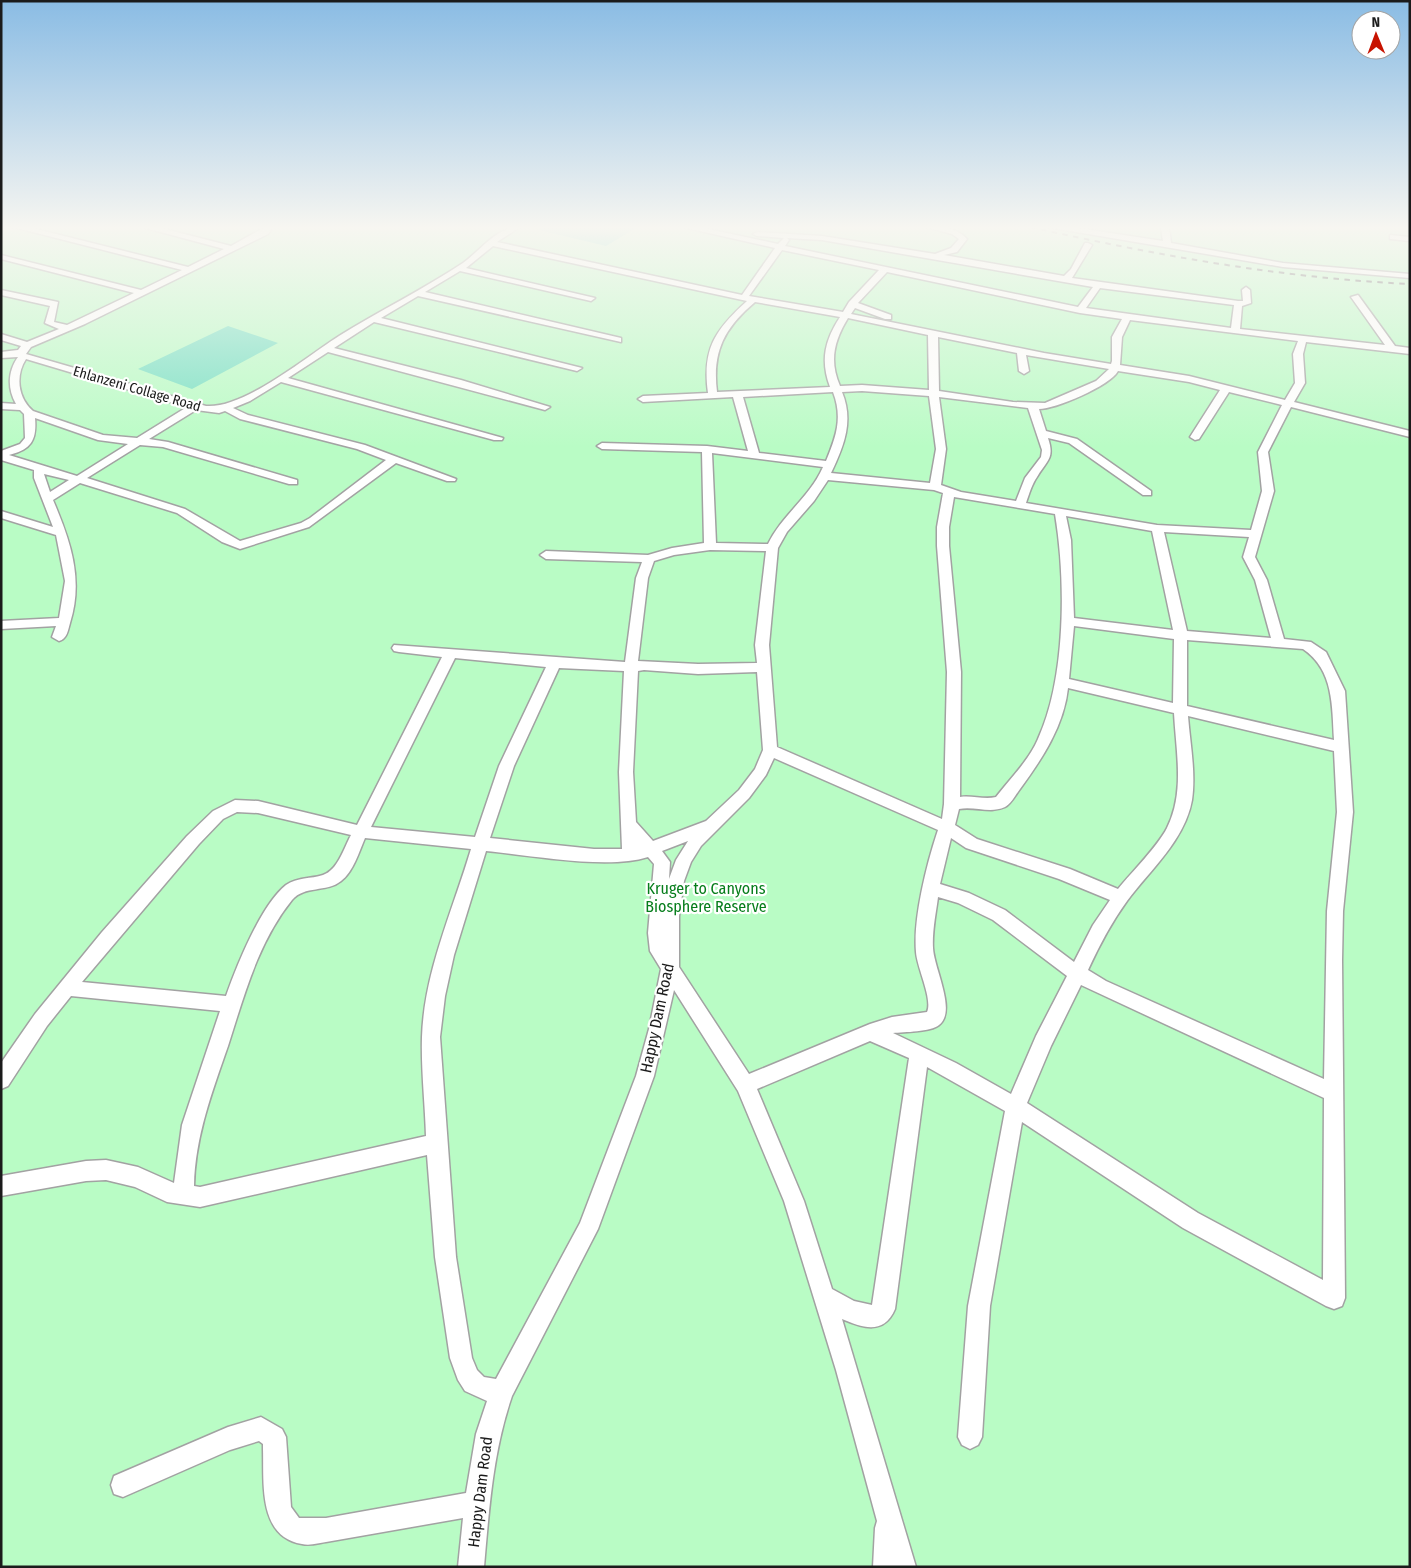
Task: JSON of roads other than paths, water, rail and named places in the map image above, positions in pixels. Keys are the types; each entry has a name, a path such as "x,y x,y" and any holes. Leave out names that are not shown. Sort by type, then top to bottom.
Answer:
{"street":[{"path":"38,300 55,304 49,324 66,328"},
{"path":"26,465 23,449 31,434 25,410 15,395 18,363 22,355 28,345 123,300"},
{"name":"Ehlanzeni Collage Road","path":"22,355 195,406 211,410 226,408 247,399 405,300"},
{"path":"448,300 618,340"},
{"path":"713,396 710,358 714,344 747,300"},
{"path":"759,300 848,310 918,331 1021,351 1162,373 1410,434"},
{"name":"Happy Dam Road","path":"471,1567 483,1448 491,1419 502,1391 588,1229 645,1076 658,1029 670,968 671,916 676,881 684,860 695,842 711,824 744,794 761,771 770,750 762,645 772,548 778,533 815,493 827,471 843,429 844,418 828,364 828,354 848,310 856,300"},
{"path":"1032,300 1127,317 1410,351"},
{"path":"1080,310 1087,300"},
{"path":"1218,300 1238,304 1247,303 1247,300"},
{"path":"1357,300 1392,349"},
{"path":"1235,330 1238,304"},
{"path":"643,399 836,388 934,393 1033,407 1051,405 1099,384 1116,367 1118,337 1127,317"},
{"path":"372,319 577,368"},
{"path":"745,1085 870,1032 892,1025 932,1020 936,1016 937,1004 926,966 924,944 939,850 948,828 952,804 954,672 944,546 941,450 934,393 934,334"},
{"path":"1,337 28,345"},
{"path":"1278,642 1261,580 1249,560 1268,491 1263,452 1271,433 1289,405 1300,383 1298,354 1303,338"},
{"path":"327,350 458,382 545,407"},
{"path":"1021,351 1024,371"},
{"path":"1,356 22,355"},
{"path":"280,379 498,438"},
{"path":"1195,438 1226,388"},
{"path":"737,394 754,455"},
{"path":"1,406 25,410 102,438 164,444 293,482"},
{"path":"47,500 195,406"},
{"path":"1020,504 1030,478 1046,457 1047,443 1033,407"},
{"path":"226,408 244,417 323,436 451,478"},
{"path":"1044,434 1073,441 1147,493"},
{"path":"602,446 707,449 754,455 827,471 1020,504 1060,513 1157,528 1257,534"},
{"path":"1,455 23,449"},
{"path":"707,449 706,474 710,546"},
{"path":"1,455 39,470 144,498 180,511 196,518 231,542 240,544 305,525 326,513 394,459"},
{"path":"39,470 39,478 61,533 71,583 70,597 59,637"},
{"path":"952,804 970,801 994,804 1006,797 1045,741 1060,699 1068,621 1065,540 1060,513"},
{"path":"1,514 61,533"},
{"path":"970,1437 979,1306 1005,1155 1016,1105 1043,1042 1099,930 1121,897 1173,832 1181,815 1186,785 1179,674 1181,635 1157,528"},
{"path":"546,555 649,560 672,552 710,546 772,548"},
{"path":"630,855 626,772 631,666 642,578 649,560"},
{"path":"870,1032 919,1054 1016,1105 1216,1235 1334,1298 1333,1093 1335,911 1345,812 1338,690 1321,655 1306,645 1181,635 1068,621"},
{"path":"1,625 63,622"},
{"path":"399,648 555,663 631,666 644,664 729,669 764,667"},
{"path":"184,1196 186,1158 194,1120 231,1004 253,948 287,895 297,886 332,880 342,869 451,652"},
{"path":"502,1391 480,1388 466,1372 449,1292 431,1037 432,1019 436,993 451,937 493,802 510,759 555,663"},
{"path":"1062,682 1340,747"},
{"path":"770,750 948,828 972,844 1064,874 1121,897"},
{"path":"1,1080 41,1020 108,937 193,840 227,809 242,806 258,807 362,832 560,853 630,855 651,849 711,824"},
{"path":"629,824 659,857 662,868 657,944 670,968 745,1085 794,1201 850,1379 903,1567"},
{"path":"932,888 963,898 999,915 1026,934 1060,963 1100,987 1333,1093"},
{"path":"66,988 231,1004"},
{"path":"824,1296 839,1306 862,1315 880,1315 884,1309 919,1054"},
{"path":"1,1186 86,1171 106,1170 138,1177 167,1192 200,1197 438,1144"},
{"path":"123,1485 228,1439 262,1429 274,1437 278,1510 284,1523 291,1528 303,1532 326,1530 477,1503"},
{"path":"886,1567 888,1515"}],"park label":[{"name":"Kruger to Canyons Biosphere Reserve","path":"706,897"}]}
